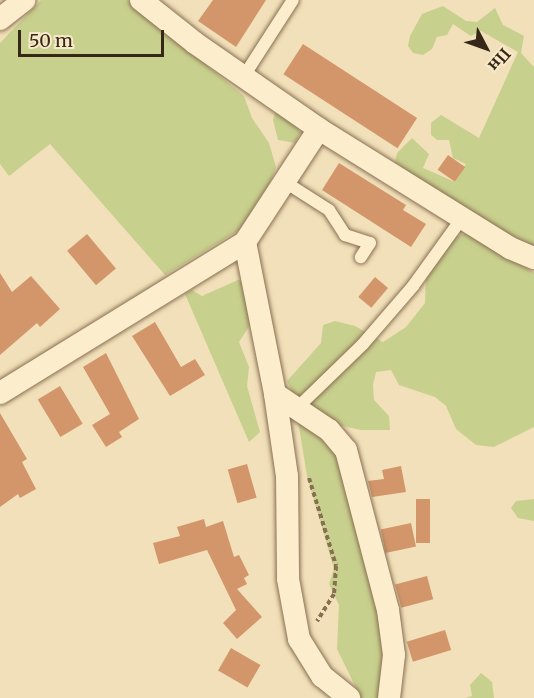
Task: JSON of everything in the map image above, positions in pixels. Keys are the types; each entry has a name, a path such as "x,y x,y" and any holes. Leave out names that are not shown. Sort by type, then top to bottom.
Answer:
{"street":[{"path":"0,19 24,0"},
{"path":"141,0 319,129 462,218 534,258"},
{"path":"0,393 245,242 319,129"},
{"path":"245,242 275,394 287,476 288,579 302,644 322,676 349,698"},
{"path":"275,394 295,410 329,430 346,450 388,610 394,655 389,698"}],"lane":[{"path":"244,76 293,0"},
{"path":"285,182 329,210 345,235 370,243 360,257"},
{"path":"295,410 363,344 413,286 462,218"}],"path":[{"path":"302,644 334,594 336,566 306,468"}],"green space":[{"path":"41,0 127,0 244,96 252,118 269,143 276,167 263,200 244,227 165,275 50,144 9,176 0,164 0,43"},
{"path":"443,6 466,21 477,22 495,8 503,25 524,36 521,53 534,67 534,246 480,220 395,162 397,153 412,138 429,154 423,168 455,182 466,164 453,158 449,140 437,140 431,135 431,123 441,115 479,138 518,52 481,31 471,36 453,24 447,35 437,37 432,49 423,55 413,53 408,46 410,36 422,14"},
{"path":"275,113 285,113 296,122 300,133 295,143 278,140 273,120"},
{"path":"469,232 534,273 534,427 494,447 476,445 456,429 446,406 435,397 399,385 391,370 376,372 373,385 374,400 389,416 390,430 361,430 324,422 296,402 287,381 321,343 323,325 335,321 355,326 383,342 406,327 425,303 426,273 456,237"},
{"path":"238,280 248,282 254,319 239,342 249,367 247,386 260,432 249,442 185,294 192,290 202,296"},
{"path":"298,421 319,430 338,452 383,611 389,698 361,698 337,649 339,605 329,584 334,569 307,476"},
{"path":"534,499 534,521 518,518 511,508 516,501"},
{"path":"481,673 492,682 494,698 465,698 472,696 470,685"}],"building":[{"path":"213,0 266,0 236,47 198,21"},
{"path":"303,44 417,118 397,148 283,74"},
{"path":"448,155 465,167 455,182 438,170"},
{"path":"339,163 406,205 403,210 426,224 411,247 322,190"},
{"path":"87,234 116,268 96,285 67,251"},
{"path":"0,273 12,292 31,276 60,309 40,327 37,323 0,355"},
{"path":"375,277 388,288 371,308 358,297"},
{"path":"155,322 181,367 195,359 205,375 170,396 132,336"},
{"path":"106,353 139,419 119,432 122,437 106,447 92,425 110,414 83,367"},
{"path":"60,386 83,424 60,437 38,399"},
{"path":"0,413 27,459 22,462 36,489 20,498 18,494 0,507"},
{"path":"247,464 257,498 237,503 228,470"},
{"path":"401,466 406,492 372,497 368,481 384,479 382,470"},
{"path":"416,499 430,499 430,543 416,543"},
{"path":"204,519 206,527 223,521 234,557 239,555 249,575 244,578 247,584 237,589 262,617 237,639 223,623 236,610 207,550 159,564 153,543 180,536 177,527"},
{"path":"411,523 416,546 386,553 381,529"},
{"path":"427,576 433,599 401,608 395,585"},
{"path":"445,630 451,650 413,662 407,642"},
{"path":"231,648 260,665 247,688 218,671"}]}
